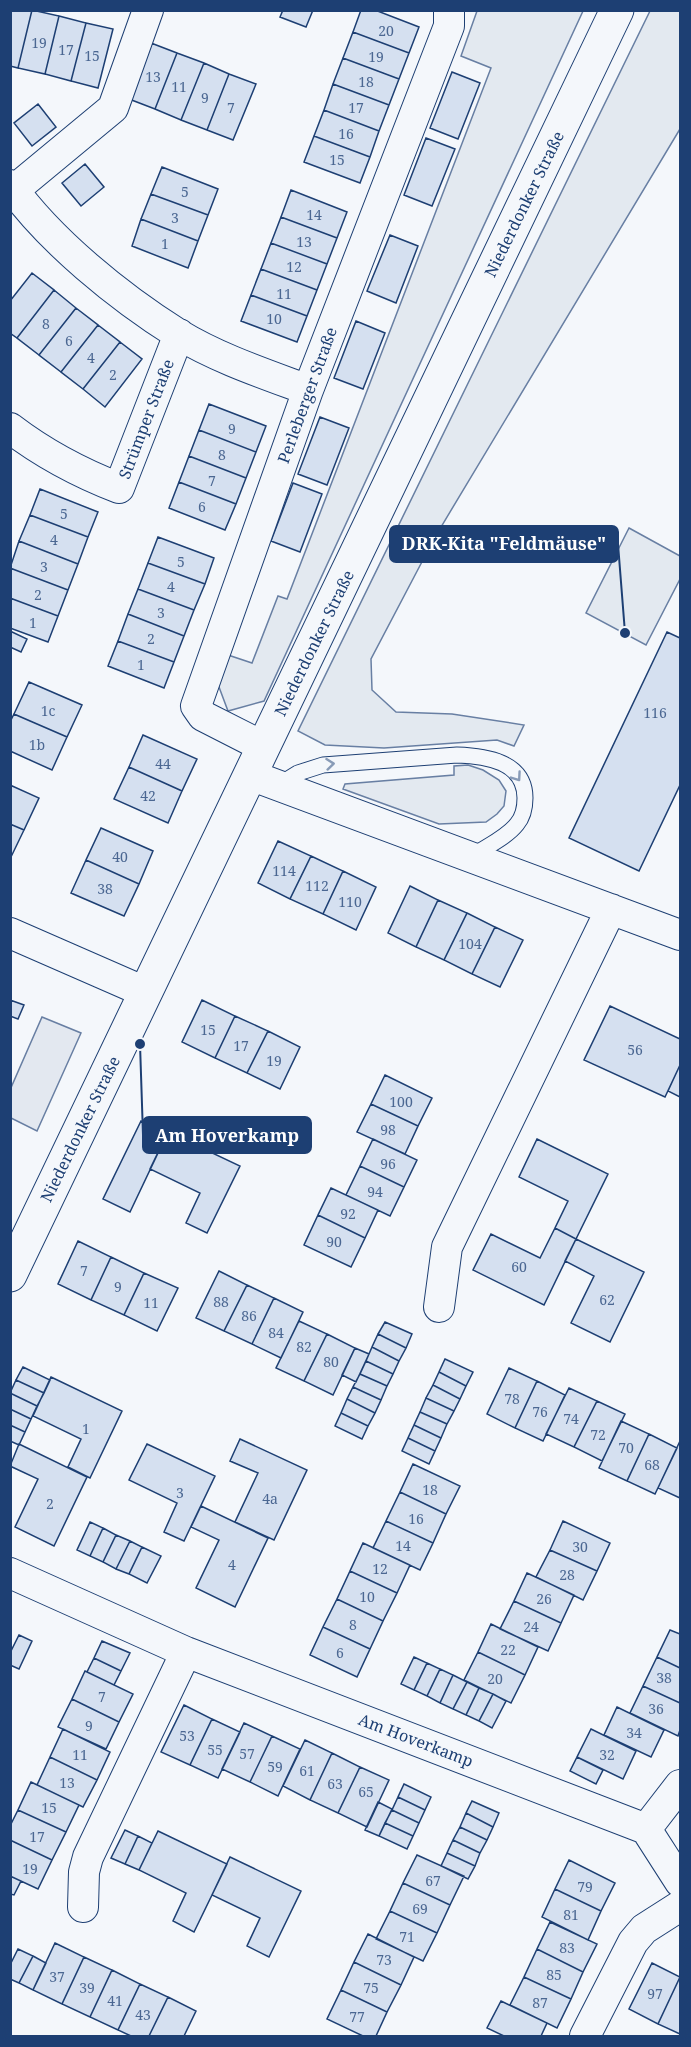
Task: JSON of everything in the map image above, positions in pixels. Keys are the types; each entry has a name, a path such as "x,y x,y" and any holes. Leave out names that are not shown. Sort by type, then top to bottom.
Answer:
{"street":[{"path":"148,10 113,108 12,187 50,230 94,272 179,334 243,365 308,390"},
{"name":"Perleberger Straße","path":"264,769 203,716 196,706 308,390 449,26 449,10"},
{"name":"Niederdonker Straße","path":"10,1275 144,992 264,769 617,10"},
{"name":"Strümper Straße","path":"10,428 36,448 85,475 119,488 179,334"},
{"path":"264,769 471,857 681,934"},
{"path":"439,1307 447,1247 611,909"},
{"path":"10,933 144,992"},
{"name":"Am Hoverkamp","path":"10,1572 186,1652 646,1829"},
{"path":"83,1907 84,1872 88,1857 186,1652"},
{"path":"681,1785 646,1829 681,1882"},
{"path":"585,2037 633,1942 644,1929 681,1906"}],"lane":[{"path":"264,769 298,773 323,765 457,755 479,756 500,762 510,767 523,784 525,796 522,816 511,830 471,857"}],"shaded area":[{"path":"477,11 583,11 264,701 228,711 216,679 225,654 252,663 278,596 287,599 491,68 461,56"},
{"path":"650,11 680,11 680,129 435,537 371,659 372,690 396,712 452,714 524,725 514,746 497,740 384,748 325,745 298,731"},
{"path":"629,528 680,556 680,579 646,645 586,613"},
{"path":"468,765 483,770 499,780 506,791 504,806 486,822 439,824 343,789 345,784 454,775 454,766"},
{"path":"42,1017 81,1033 37,1131 11,1118 10,1090"}],"building":[{"path":"10,10 32,10 18,68 10,66"},
{"path":"32,10 59,16 45,74 18,68"},
{"path":"283,10 313,10 306,27 280,17"},
{"path":"361,10 375,10 419,27 409,53 353,32"},
{"path":"59,16 86,23 71,81 45,74"},
{"path":"86,23 113,29 98,88 71,81"},
{"path":"353,32 409,53 399,79 343,58"},
{"path":"151,43 177,53 155,109 129,99"},
{"path":"177,53 204,63 181,120 155,109"},
{"path":"343,58 399,79 389,105 333,84"},
{"path":"204,63 229,74 207,130 181,120"},
{"path":"452,72 480,83 458,139 430,128"},
{"path":"229,74 256,84 233,140 207,130"},
{"path":"333,84 389,105 379,131 324,110"},
{"path":"38,104 56,127 32,146 14,123"},
{"path":"324,110 379,131 370,157 314,136"},
{"path":"314,136 370,157 360,183 304,162"},
{"path":"426,138 455,149 432,206 404,195"},
{"path":"85,164 104,187 81,206 62,183"},
{"path":"162,167 218,189 208,215 151,194"},
{"path":"291,190 347,212 337,238 281,217"},
{"path":"151,194 208,215 198,241 141,219"},
{"path":"281,217 337,238 327,264 271,243"},
{"path":"141,219 198,241 188,268 132,246"},
{"path":"390,235 418,246 396,303 367,291"},
{"path":"271,243 327,264 317,290 261,269"},
{"path":"261,269 317,290 307,316 251,295"},
{"path":"32,273 54,290 17,338 10,333 10,301"},
{"path":"54,290 76,308 39,355 17,338"},
{"path":"251,295 307,316 297,342 241,321"},
{"path":"76,308 98,325 61,372 39,355"},
{"path":"356,321 385,333 363,389 334,378"},
{"path":"98,325 120,342 83,389 61,372"},
{"path":"120,342 142,359 105,407 83,389"},
{"path":"209,404 266,426 256,452 199,430"},
{"path":"320,417 349,428 327,485 298,474"},
{"path":"199,430 256,452 246,478 189,456"},
{"path":"189,456 246,478 236,504 179,482"},
{"path":"179,482 236,504 225,530 169,508"},
{"path":"293,483 322,494 300,552 271,541"},
{"path":"40,489 98,512 88,537 30,515"},
{"path":"30,515 88,537 78,564 19,541"},
{"path":"158,537 214,558 205,584 148,563"},
{"path":"19,541 78,564 68,590 10,568"},
{"path":"148,563 205,584 194,610 138,589"},
{"path":"10,568 68,590 58,616 10,598"},
{"path":"138,589 194,610 184,636 128,614"},
{"path":"10,598 58,616 48,642 10,628"},
{"path":"128,614 184,636 174,662 118,641"},
{"path":"10,631 27,639 21,652 10,647"},
{"path":"667,632 680,638 680,785 639,871 569,838"},
{"path":"118,641 174,662 164,688 108,666"},
{"path":"29,682 82,705 67,737 14,714"},
{"path":"14,714 67,737 52,770 10,751 10,722"},
{"path":"143,735 197,759 182,791 129,767"},
{"path":"129,767 182,791 168,823 114,799"},
{"path":"10,785 39,798 24,830 10,824"},
{"path":"10,824 24,830 10,859"},
{"path":"101,828 153,851 139,884 86,860"},
{"path":"278,841 311,856 290,899 258,883"},
{"path":"311,856 343,871 323,914 290,899"},
{"path":"86,860 139,884 124,916 71,893"},
{"path":"343,871 376,887 356,930 323,914"},
{"path":"410,886 438,900 416,947 388,933"},
{"path":"438,900 467,913 444,960 416,947"},
{"path":"467,913 495,927 472,974 444,960"},
{"path":"495,927 523,940 500,987 472,974"},
{"path":"10,1000 24,1005 18,1019 10,1016"},
{"path":"202,1000 235,1016 215,1058 182,1042"},
{"path":"610,1006 680,1039 680,1065 665,1097 584,1060"},
{"path":"235,1016 268,1031 247,1073 215,1058"},
{"path":"268,1031 300,1047 280,1089 247,1073"},
{"path":"680,1065 680,1097 668,1091"},
{"path":"385,1075 432,1098 418,1126 371,1104"},
{"path":"371,1104 418,1126 405,1154 357,1132"},
{"path":"141,1121 167,1134 130,1212 103,1199"},
{"path":"168,1132 240,1166 207,1233 186,1223 200,1193 150,1169"},
{"path":"373,1139 417,1160 404,1187 360,1166"},
{"path":"537,1139 608,1174 576,1239 555,1228 568,1201 519,1177"},
{"path":"360,1166 404,1187 390,1216 346,1195"},
{"path":"331,1188 378,1210 365,1238 318,1215"},
{"path":"318,1215 365,1238 351,1267 304,1245"},
{"path":"555,1228 576,1239 544,1305 473,1270 491,1234 540,1258"},
{"path":"576,1239 644,1272 610,1342 571,1323 594,1276 565,1261"},
{"path":"78,1241 111,1257 91,1300 58,1284"},
{"path":"111,1257 144,1273 124,1315 91,1300"},
{"path":"219,1271 247,1285 224,1331 196,1318"},
{"path":"144,1273 178,1288 157,1331 124,1315"},
{"path":"247,1285 274,1298 252,1344 224,1331"},
{"path":"274,1298 303,1312 281,1358 252,1344"},
{"path":"299,1321 327,1334 304,1381 276,1368"},
{"path":"385,1322 412,1334 406,1348 378,1334"},
{"path":"327,1334 355,1348 333,1395 304,1381"},
{"path":"378,1334 406,1348 399,1361 372,1347"},
{"path":"372,1347 399,1361 393,1374 366,1361"},
{"path":"355,1348 369,1354 356,1382 342,1375"},
{"path":"445,1359 473,1372 466,1386 439,1372"},
{"path":"366,1361 393,1374 387,1386 360,1374"},
{"path":"23,1367 50,1380 44,1393 16,1380"},
{"path":"509,1368 537,1381 515,1428 487,1414"},
{"path":"439,1372 466,1386 460,1399 433,1385"},
{"path":"360,1374 387,1386 381,1400 353,1387"},
{"path":"51,1377 122,1411 90,1478 68,1467 81,1439 33,1416"},
{"path":"16,1380 44,1393 37,1406 10,1393"},
{"path":"537,1381 565,1395 543,1441 515,1428"},
{"path":"433,1385 460,1399 454,1411 426,1398"},
{"path":"353,1387 381,1400 375,1413 347,1399"},
{"path":"569,1388 597,1401 574,1447 546,1434"},
{"path":"10,1393 37,1406 31,1419 10,1409"},
{"path":"426,1398 454,1411 447,1424 420,1412"},
{"path":"347,1399 375,1413 368,1426 341,1413"},
{"path":"597,1401 625,1414 602,1461 574,1447"},
{"path":"10,1409 31,1419 25,1432 10,1425"},
{"path":"420,1412 447,1424 441,1438 414,1425"},
{"path":"341,1413 368,1426 362,1439 335,1426"},
{"path":"621,1421 649,1434 627,1481 599,1468"},
{"path":"10,1425 25,1432 19,1445 10,1441"},
{"path":"414,1425 441,1438 435,1451 408,1438"},
{"path":"649,1434 677,1448 655,1494 627,1481"},
{"path":"408,1438 435,1451 429,1464 402,1451"},
{"path":"240,1439 307,1470 274,1540 235,1522 258,1473 230,1461"},
{"path":"680,1441 680,1498 658,1488"},
{"path":"19,1444 87,1477 54,1546 15,1527 38,1479 10,1466"},
{"path":"147,1444 215,1476 184,1541 164,1532 177,1503 129,1480"},
{"path":"413,1464 460,1486 446,1514 400,1492"},
{"path":"400,1492 446,1514 433,1543 386,1521"},
{"path":"201,1506 268,1538 235,1607 196,1588 219,1540 191,1527"},
{"path":"386,1521 433,1543 420,1570 373,1548"},
{"path":"563,1521 610,1543 597,1571 550,1550"},
{"path":"90,1522 103,1528 90,1556 77,1550"},
{"path":"103,1528 116,1535 103,1562 90,1556"},
{"path":"116,1535 130,1541 116,1569 103,1562"},
{"path":"130,1541 142,1547 129,1574 116,1569"},
{"path":"363,1543 410,1565 397,1593 350,1571"},
{"path":"142,1547 161,1556 147,1583 129,1574"},
{"path":"550,1550 597,1571 583,1600 536,1577"},
{"path":"350,1571 397,1593 383,1621 337,1599"},
{"path":"527,1573 574,1595 561,1623 514,1601"},
{"path":"337,1599 383,1621 370,1649 323,1627"},
{"path":"514,1601 561,1623 548,1651 500,1629"},
{"path":"491,1624 538,1647 525,1675 478,1652"},
{"path":"323,1627 370,1649 357,1677 310,1655"},
{"path":"670,1630 680,1634 680,1668 657,1657"},
{"path":"19,1635 32,1641 19,1669 10,1665 10,1653"},
{"path":"102,1641 130,1653 121,1671 94,1658"},
{"path":"478,1652 525,1675 511,1703 464,1680"},
{"path":"414,1657 427,1663 414,1690 401,1684"},
{"path":"657,1657 680,1668 680,1703 643,1686"},
{"path":"94,1658 121,1671 114,1685 87,1672"},
{"path":"427,1663 440,1669 427,1696 414,1690"},
{"path":"440,1669 453,1675 440,1703 427,1696"},
{"path":"85,1671 133,1694 119,1722 72,1699"},
{"path":"453,1675 467,1682 453,1709 440,1703"},
{"path":"467,1682 479,1688 466,1715 453,1709"},
{"path":"643,1686 680,1703 678,1736 630,1713"},
{"path":"479,1688 493,1694 479,1721 466,1715"},
{"path":"493,1694 506,1701 492,1728 479,1721"},
{"path":"72,1699 119,1722 106,1749 58,1727"},
{"path":"184,1705 212,1719 190,1765 161,1752"},
{"path":"617,1707 664,1730 651,1757 604,1735"},
{"path":"212,1719 240,1732 218,1778 190,1765"},
{"path":"244,1723 272,1736 250,1782 222,1769"},
{"path":"63,1729 110,1752 97,1780 50,1757"},
{"path":"591,1729 636,1751 623,1779 577,1757"},
{"path":"272,1736 300,1749 278,1796 250,1782"},
{"path":"305,1740 332,1753 310,1800 283,1786"},
{"path":"332,1753 360,1767 338,1813 310,1800"},
{"path":"50,1757 97,1780 83,1807 37,1785"},
{"path":"577,1757 603,1770 596,1784 570,1771"},
{"path":"360,1767 389,1780 367,1827 338,1813"},
{"path":"31,1782 79,1805 66,1832 18,1810"},
{"path":"404,1784 431,1797 425,1810 398,1797"},
{"path":"398,1797 425,1810 419,1823 392,1810"},
{"path":"472,1801 499,1813 493,1827 466,1813"},
{"path":"378,1802 392,1809 379,1836 365,1830"},
{"path":"18,1810 66,1832 52,1860 10,1840 10,1826"},
{"path":"392,1810 419,1823 413,1836 385,1823"},
{"path":"466,1813 493,1827 487,1840 460,1827"},
{"path":"385,1823 413,1836 407,1849 379,1836"},
{"path":"460,1827 487,1840 480,1853 453,1840"},
{"path":"125,1830 138,1836 125,1864 111,1858"},
{"path":"158,1831 227,1864 194,1932 173,1921 186,1893 139,1870"},
{"path":"138,1836 152,1843 139,1870 125,1864"},
{"path":"10,1840 52,1860 38,1889 10,1876"},
{"path":"453,1840 480,1853 475,1866 447,1853"},
{"path":"447,1853 475,1866 468,1879 441,1866"},
{"path":"417,1855 464,1876 450,1905 403,1883"},
{"path":"230,1857 301,1891 269,1957 247,1946 260,1918 212,1895"},
{"path":"569,1860 615,1883 601,1911 555,1889"},
{"path":"10,1876 21,1881 14,1895 10,1894"},
{"path":"403,1883 450,1905 437,1933 390,1911"},
{"path":"555,1889 601,1911 588,1940 542,1917"},
{"path":"390,1911 437,1933 423,1961 376,1939"},
{"path":"550,1922 597,1944 583,1972 537,1949"},
{"path":"368,1934 414,1957 401,1985 354,1962"},
{"path":"55,1943 84,1957 62,2004 33,1990"},
{"path":"18,1949 33,1956 19,1983 10,1979 10,1965"},
{"path":"537,1949 583,1972 571,1999 524,1977"},
{"path":"33,1956 46,1963 33,1990 19,1983"},
{"path":"84,1957 112,1970 90,2017 62,2004"},
{"path":"354,1962 401,1985 387,2012 341,1990"},
{"path":"652,1963 680,1977 658,2024 629,2009"},
{"path":"112,1970 140,1984 118,2030 90,2017"},
{"path":"524,1977 571,1999 557,2028 510,2005"},
{"path":"680,1977 680,2034 658,2024"},
{"path":"140,1984 168,1997 149,2036 131,2036 118,2030"},
{"path":"341,1990 387,2012 376,2036 363,2036 327,2019"},
{"path":"168,1997 196,2011 184,2036 149,2036"},
{"path":"501,2001 547,2023 541,2036 504,2036 487,2028"}],"place":[{"name":"DRK-Kita \"Feldmäuse\"","path":"625,633"},
{"name":"Am Hoverkamp","path":"140,1044"}]}
